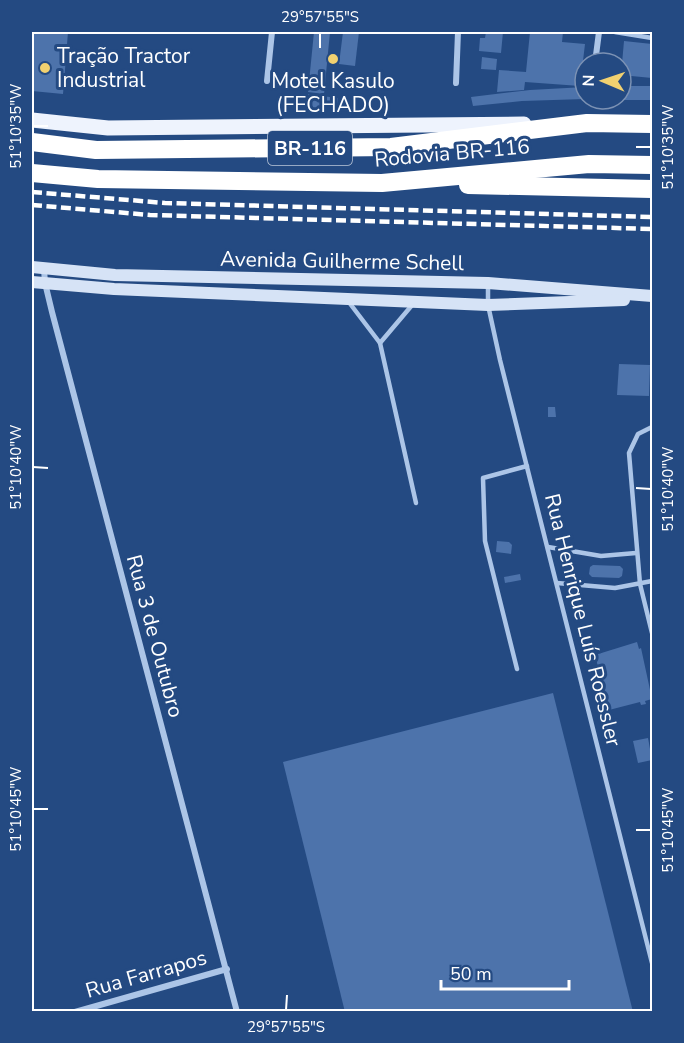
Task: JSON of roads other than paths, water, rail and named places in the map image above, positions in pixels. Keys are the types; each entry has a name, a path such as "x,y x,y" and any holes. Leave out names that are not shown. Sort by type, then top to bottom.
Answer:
{"highway":[{"name":"BR-116","path":"587,123 652,124"},
{"name":"Rodovia BR-116","path":"32,142 96,150 392,147 587,123"},
{"name":"Rodovia BR-116","path":"32,173 98,179 382,183 589,164 652,165"},
{"name":"BR-116","path":"382,183 652,189"}],"main road":[{"path":"32,120 108,128 587,123"},
{"name":"Avenida Guilherme Schell","path":"38,268 115,275 488,284 652,298"},
{"name":"Avenida Guilherme Schell","path":"32,282 114,289 489,305 652,298"}],"street":[{"path":"267,81 272,32"},
{"path":"456,83 458,32"},
{"path":"597,51 599,32"},
{"name":"Rua 3 de Outubro","path":"38,268 45,283 237,1011"},
{"name":"Rua Farrapos","path":"75,1011 227,969"}],"lane":[{"path":"615,32 652,38"},
{"name":"Rua Henrique Luís Roessler","path":"488,284 489,305 500,360 652,963"},
{"path":"346,298 380,343 416,503"},
{"path":"380,343 415,301"},
{"path":"652,427 638,434 629,453 636,553 640,584 652,633"},
{"path":"517,669 485,541 483,478 527,466"},
{"path":"548,547 601,556 636,553"},
{"path":"557,583 615,588 652,581"}],"railway":[{"path":"32,192 165,203 652,217"},
{"path":"32,205 150,215 652,229"}],"place":[{"name":"Motel Kasulo (FECHADO)","path":"333,59"},
{"name":"Tração Tractor Industrial","path":"45,68"}]}
